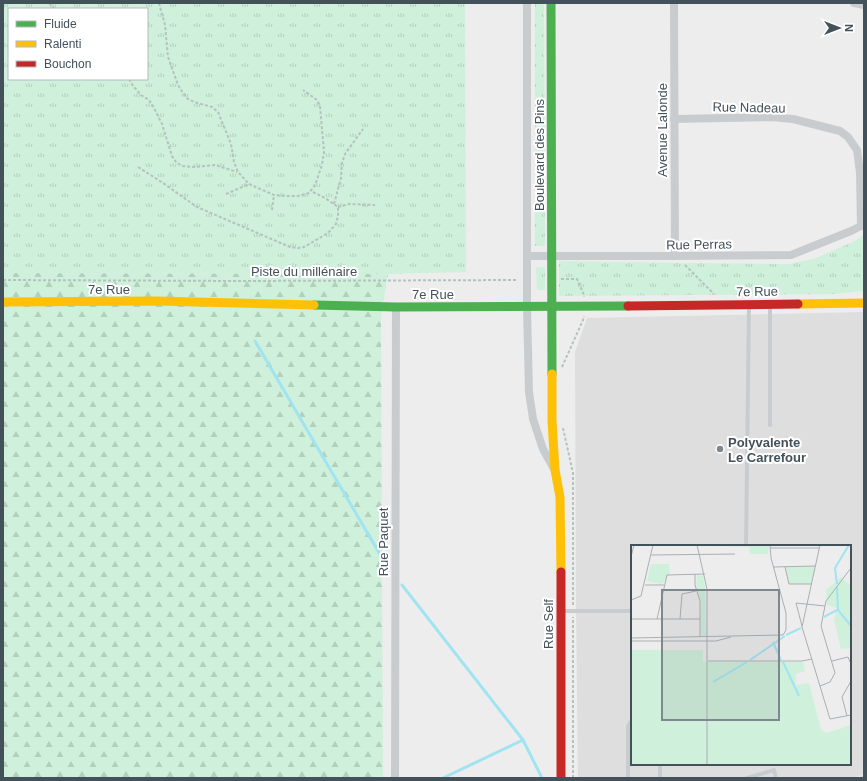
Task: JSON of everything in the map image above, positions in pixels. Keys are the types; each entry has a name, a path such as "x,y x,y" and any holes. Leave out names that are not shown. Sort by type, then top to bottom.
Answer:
{"street":[{"name":"Boulevard des Pins","path":"527,3 527,307"},
{"name":"Boulevard des Pins","path":"551,3 552,307"},
{"name":"Avenue Lalonde","path":"674,3 674,256"},
{"path":"854,3 864,5"},
{"name":"Rue Nadeau","path":"674,119 771,117 793,119 840,131 848,137 857,150 860,173 862,225"},
{"name":"Rue Perras","path":"527,256 791,255 851,231 862,225"},
{"name":"7e Rue","path":"3,302 157,301 396,307 584,307 864,303"},
{"name":"Rue Paquet","path":"395,778 396,307"},
{"name":"Rue Self","path":"527,307 529,392 533,419 543,449 555,470"},
{"name":"Rue Self","path":"552,307 552,421 555,470 560,497 561,531 560,778"}],"lane":[{"path":"770,304 770,425"},
{"path":"746,545 749,305"},
{"path":"561,611 631,611"},
{"path":"628,778 628,726 631,722"},
{"path":"660,765 660,778"},
{"path":"747,778 774,770 776,778"}],"path":[{"path":"159,3 165,25 168,58 178,85 188,99 212,107 218,112 231,144 234,162 238,172 249,184 274,195 298,196 310,193 315,185 322,165 324,152 320,106 317,100 303,90"},
{"path":"130,80 133,86 141,95 149,100 154,106 162,124 172,156 176,162 182,166 194,167 215,165 238,172"},
{"path":"334,204 342,162 345,154 363,129"},
{"path":"138,167 198,207 290,247 304,247 328,233 336,224 338,207"},
{"path":"226,194 249,184"},
{"path":"311,191 338,207"},
{"path":"272,210 274,195"},
{"path":"338,207 349,204 375,206"},
{"path":"674,256 683,263 723,305"},
{"path":"552,280 577,279 584,295 584,307"},
{"name":"Piste du millénaire","path":"3,280 527,280"},
{"path":"860,778 864,777"}],"shaded area":[{"name":"Polyvalente Le Carrefour","path":"864,312 864,775 852,778 578,778 575,352 587,318"}],"green space":[{"path":"3,3 465,3 466,272 388,274 3,273"},
{"path":"535,3 544,3 545,246 535,246"},
{"path":"864,235 864,291 835,294 559,296 559,261 789,264 813,259 853,242"},
{"path":"536,267 545,267 545,290 537,290"},
{"path":"3,273 388,274 381,316 383,778 3,778"}],"waterway":[{"path":"255,341 385,563 389,567"},
{"path":"402,585 523,740 542,778"},
{"path":"443,778 523,740"}],"traffic: fast":[{"path":"551,3 552,374"},
{"path":"314,305 396,307 628,306"}],"traffic: slow":[{"path":"3,302 157,301 314,305"},
{"path":"798,304 864,303"},
{"path":"552,374 552,421 555,470 560,497 561,572"}],"traffic: jam":[{"path":"628,306 798,304"},
{"path":"561,572 561,778"}],"place":[{"name":"Polyvalente Le Carrefour","path":"720,449"}]}
